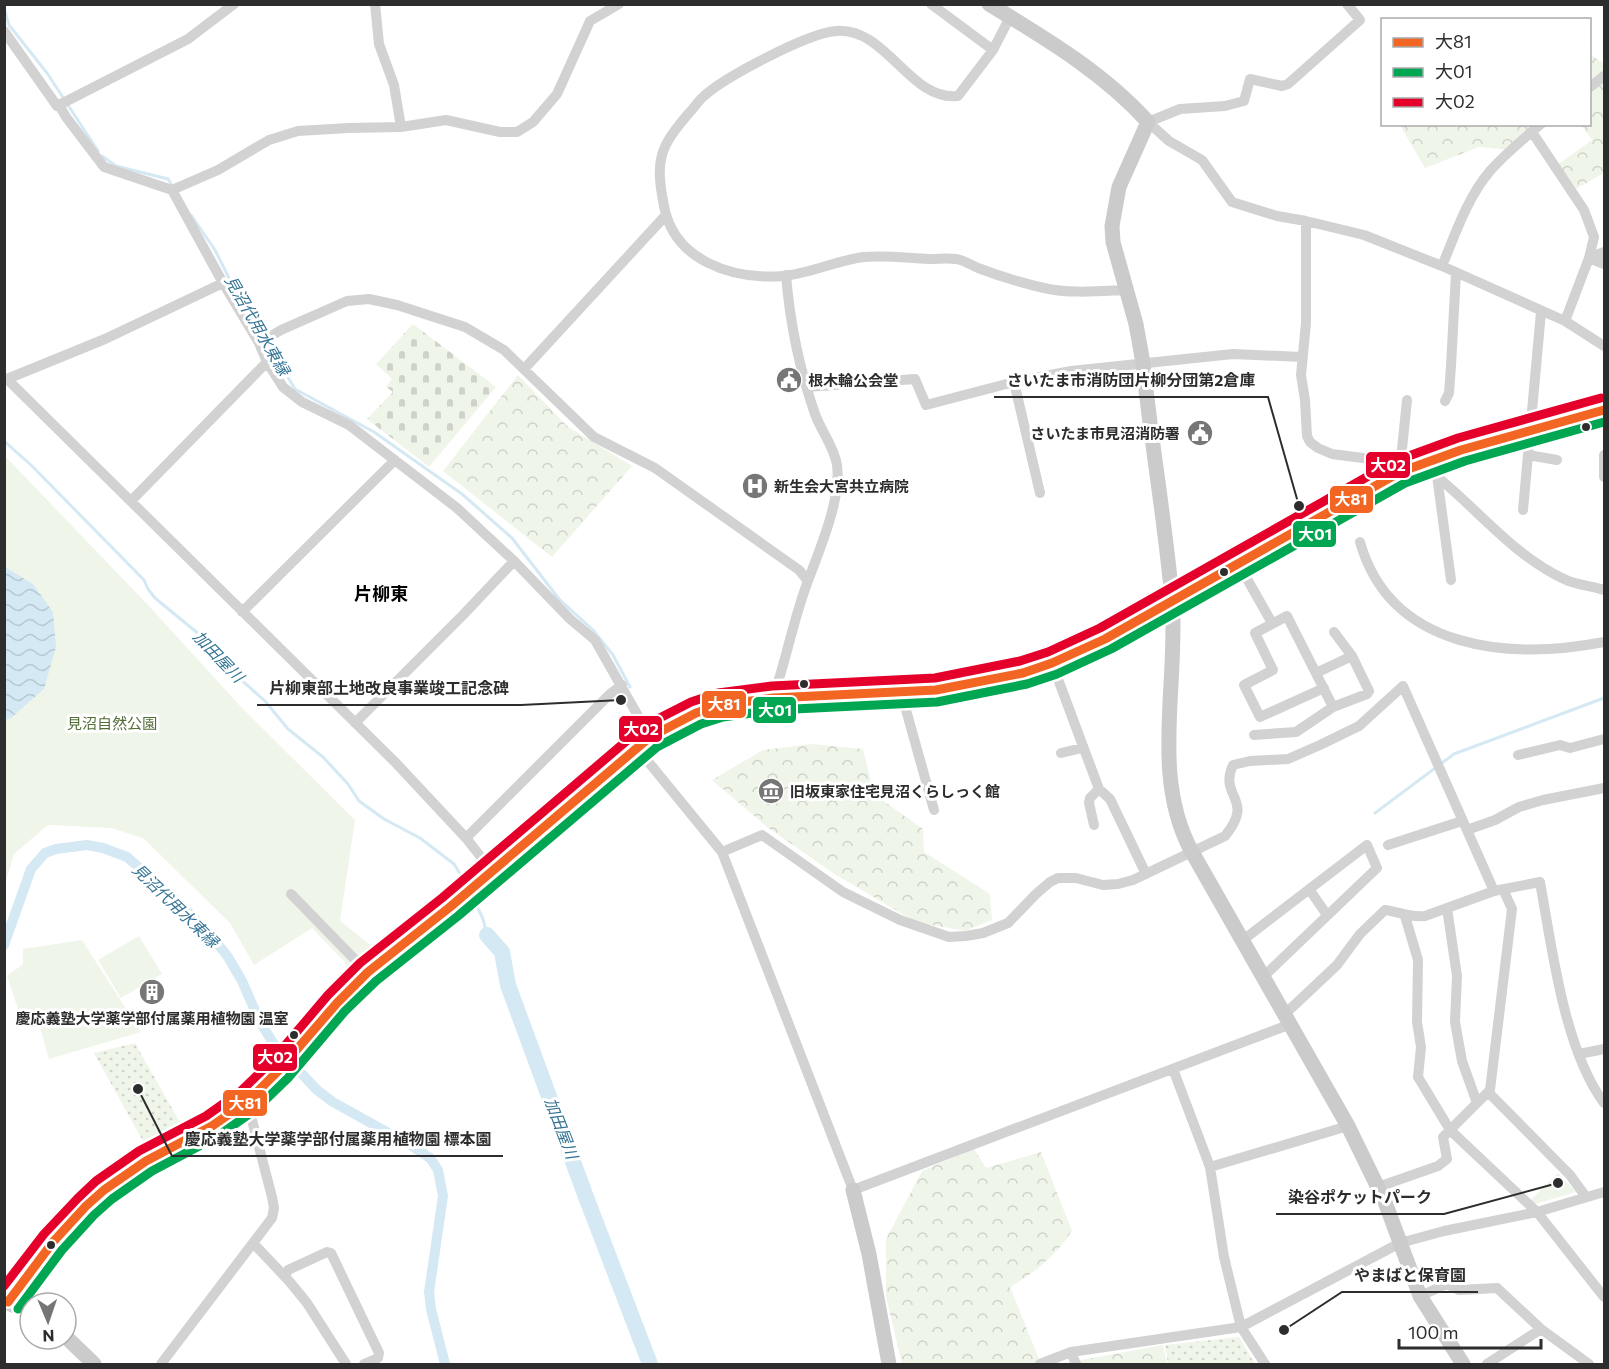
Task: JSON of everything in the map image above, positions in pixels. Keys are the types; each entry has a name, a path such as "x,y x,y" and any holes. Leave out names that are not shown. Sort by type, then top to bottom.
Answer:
{"main road":[{"path":"993,6 1100,77 1148,122 1119,187 1112,216 1113,242 1127,290 1143,363 1172,602 1171,785 1177,817 1192,852 1348,1126 1378,1187 1420,1296 1463,1365"},
{"path":"6,1302 47,1248 98,1194 138,1166 218,1122 248,1101 281,1067 336,1002 368,972 650,737 696,713 720,705 773,698 936,690 993,681 1052,663 1105,639 1172,602 1400,468 1421,464 1605,410"},
{"path":"853,1190 869,1254 890,1365"},
{"path":"78,1349 94,1365"}],"street":[{"path":"234,4 188,39 59,105 104,167 172,190 218,170 269,140 298,131 401,127 446,120 500,132 517,132 533,122 557,93 590,21 620,4"},
{"path":"375,4 379,44 394,85 401,127"},
{"path":"931,4 993,50"},
{"path":"1347,4 1360,20 1288,84 1282,86 1250,80 1244,101 1225,106 1180,109 1148,122 1169,141 1202,160 1232,202 1277,216 1364,235 1442,266 1565,321 1605,346"},
{"path":"1010,17 993,50 958,96 946,97 934,92 911,76 873,40 848,32 836,31 804,41 742,70 704,96 670,135 662,150 659,178 666,215 672,229 692,254 707,264 743,274 786,275 862,258 891,255 959,259 992,272 1046,288 1127,290"},
{"path":"4,31 57,106"},
{"path":"1591,86 1605,76"},
{"path":"1442,266 1468,205 1489,173 1539,126"},
{"path":"1532,132 1584,210 1594,237 1565,321"},
{"path":"172,190 283,387 302,402 349,425 457,508 514,561 570,619 595,640 650,737"},
{"path":"525,368 666,215"},
{"path":"1306,221 1306,323 1301,382 1305,400 1307,436 1310,442 1332,454 1400,468 1407,400"},
{"path":"1588,258 1605,252"},
{"path":"1588,258 1605,264"},
{"path":"1445,401 1449,393 1456,273"},
{"path":"773,698 808,581 828,524 837,484 833,451 816,417 793,335 786,275"},
{"path":"223,283 105,339 7,379 395,762 466,838 492,871"},
{"path":"259,343 281,330 347,301 369,299 397,305 465,327 504,350 594,437 655,468 673,480 799,570 808,581"},
{"path":"1523,510 1542,312"},
{"path":"807,387 915,379 926,405 1014,382 1071,371 1233,354 1302,357"},
{"path":"131,501 267,362"},
{"path":"1014,382 1040,493"},
{"path":"1528,455 1557,460"},
{"path":"1605,455 1605,477"},
{"path":"242,612 395,460"},
{"path":"1421,464 1437,476 1497,533 1530,558 1565,580 1605,590"},
{"path":"1437,476 1451,580"},
{"path":"1360,542 1370,570 1391,598 1424,624 1449,638 1494,647 1532,648 1569,647 1605,642"},
{"path":"355,723 514,561"},
{"path":"1238,563 1272,623"},
{"path":"1324,688 1260,717 1244,685 1273,670 1255,633 1287,616 1334,706"},
{"path":"1254,735 1296,732 1334,706 1370,691 1352,656 1334,632"},
{"path":"1316,673 1352,656"},
{"path":"1052,663 1099,789 1110,799 1146,874"},
{"path":"466,838 610,694 622,685"},
{"path":"722,852 762,835 843,892 900,920 949,937 983,933 1008,923 1036,894 1058,878 1066,876 1111,884 1133,880 1225,836 1235,823 1239,809 1231,791 1228,775 1233,765 1250,761 1288,759 1320,746 1359,726 1403,686 1464,825 1499,890 1512,909 1490,1090 1443,1137 1447,1159 1438,1166 1378,1187"},
{"path":"901,692 934,810"},
{"path":"1518,755 1560,745 1570,748 1605,739"},
{"path":"637,748 722,852 853,1190 1173,1069 1288,1019 1337,965 1360,934 1385,910 1396,911 1414,918 1499,890 1540,882 1560,988 1579,1054 1594,1088 1605,1102"},
{"path":"1061,753 1082,748"},
{"path":"1388,845 1464,825 1495,820 1519,807 1543,800 1605,788"},
{"path":"1094,825 1090,798 1099,789"},
{"path":"1243,940 1366,845 1377,868 1263,977"},
{"path":"1310,889 1327,915"},
{"path":"291,894 368,972"},
{"path":"1447,908 1457,976 1455,1022 1462,1061 1477,1103"},
{"path":"1405,916 1418,960 1417,1022 1420,1047 1418,1077 1450,1130 1537,1212 1605,1297"},
{"path":"1579,1054 1605,1049"},
{"path":"1173,1069 1210,1167 1224,1257 1241,1327 1265,1365"},
{"path":"1488,1092 1570,1175 1586,1197"},
{"path":"161,1365 272,1218 274,1208 248,1101"},
{"path":"1210,1167 1348,1126"},
{"path":"1040,1365 1071,1352 1241,1327 1400,1243 1444,1231 1537,1212 1605,1192"},
{"path":"253,1244 285,1276 307,1303 346,1365"},
{"path":"285,1276 288,1270 327,1252 331,1253 379,1353 378,1358 364,1365"},
{"path":"1420,1296 1447,1284 1459,1290 1497,1288 1541,1329 1589,1365"},
{"path":"1487,1365 1541,1329"},
{"path":"1071,1352 1076,1365"}],"green space":[{"path":"1591,55 1604,64 1604,173 1574,190 1557,165 1592,140 1582,126 1591,126"},
{"path":"1401,126 1539,126 1509,150 1479,147 1425,168"},
{"path":"413,324 496,387 429,467 367,419 393,392 386,387 392,379 376,364"},
{"path":"518,375 567,426 632,466 552,557 443,471"},
{"name":"見沼自然公園","path":"5,456 148,605 243,709 355,820 340,921 377,950 347,979 345,962 312,928 254,965 230,923 143,838 111,828 48,825 14,854 5,884"},
{"path":"812,744 863,749 874,794 923,829 924,852 990,894 992,920 965,931 916,922 836,875 767,827 712,780 763,750"},
{"path":"139,936 162,974 121,998 98,960"},
{"path":"82,940 141,1032 49,1059 38,1020 23,1024 7,976 23,964 23,949"},
{"path":"135,1043 182,1126 180,1132 148,1150 94,1053"},
{"path":"974,1149 986,1168 1041,1152 1072,1231 1044,1263 1010,1287 1039,1359 1059,1364 902,1364 886,1296 886,1239 922,1171"},
{"path":"1558,1173 1576,1192 1535,1204 1531,1200"},
{"path":"1239,1337 1255,1364 1168,1364 1165,1345"},
{"path":"1163,1345 1167,1364 1059,1364"}],"water":[{"path":"5,567 33,584 53,612 56,647 44,689 11,718 5,720"}],"waterway":[{"name":"見沼代用水東縁","path":"4,8 9,25 47,73 98,151"},
{"name":"見沼代用水東縁","path":"102,156 116,166 168,179 173,187"},
{"name":"見沼代用水東縁","path":"191,215 215,250 232,284 295,389 374,432 462,494 512,538 559,599 593,630 613,655 630,687"},
{"name":"加田屋川","path":"4,441 32,466 144,580 155,598 200,635 229,669 265,701 288,729 323,757 348,784 359,801 384,819 420,838 454,864 467,885"},
{"path":"1375,813 1454,754 1604,698"},
{"name":"見沼代用水東縁","path":"577,810 616,778"},
{"name":"見沼代用水東縁","path":"4,945 31,869 45,853 56,849 87,845 127,857 176,900 209,933 228,957 273,1043 317,1090 333,1102 412,1146 430,1158 438,1170 443,1196 429,1292 445,1364"},
{"name":"見沼代用水東縁","path":"473,898 533,847"},
{"name":"加田屋川","path":"473,898 483,919 487,935"},
{"name":"加田屋川","path":"487,935 502,952 508,985 650,1364"}],"transit line":[{"name":"大02","path":"4,1286 44,1234 96,1181 139,1151 206,1116 240,1092 271,1062 328,995 360,963 442,898 644,726 691,702 718,693 772,686 935,678 1020,661 1048,652 1100,628 1395,461 1458,438 1601,398"},
{"name":"大81","path":"8,1302 53,1242 104,1190 146,1161 212,1126 248,1101 368,972 450,907 650,737 696,713 720,705 773,698 936,690 1023,673 1052,663 1105,639 1400,472 1461,450 1604,410"},
{"name":"大01","path":"31,1291 62,1250 112,1199 152,1171 218,1136 255,1110 288,1078 345,1011 376,981 458,916 657,747 701,724 723,717 774,710 937,702 1027,684 1057,674 1111,649 1405,483 1465,461 1604,422"}],"place":[{"name":"根木輪公会堂","path":"789,380"},
{"name":"さいたま市見沼消防署","path":"1200,433"},
{"name":"新生会大宮共立病院","path":"755,486"},
{"name":"さいたま市消防団片柳分団第2倉庫","path":"1299,506"},
{"name":"片柳東部土地改良事業竣工記念碑","path":"621,700"},
{"name":"旧坂東家住宅見沼くらしっく館","path":"771,791"},
{"name":"慶応義塾大学薬学部付属薬用植物園 温室","path":"152,992"},
{"name":"慶応義塾大学薬学部付属薬用植物園 標本園","path":"138,1089"},
{"name":"染谷ポケットパーク","path":"1558,1183"},
{"name":"やまばと保育園","path":"1284,1330"}],"district":[{"name":"片柳東","path":"381,593"}]}
